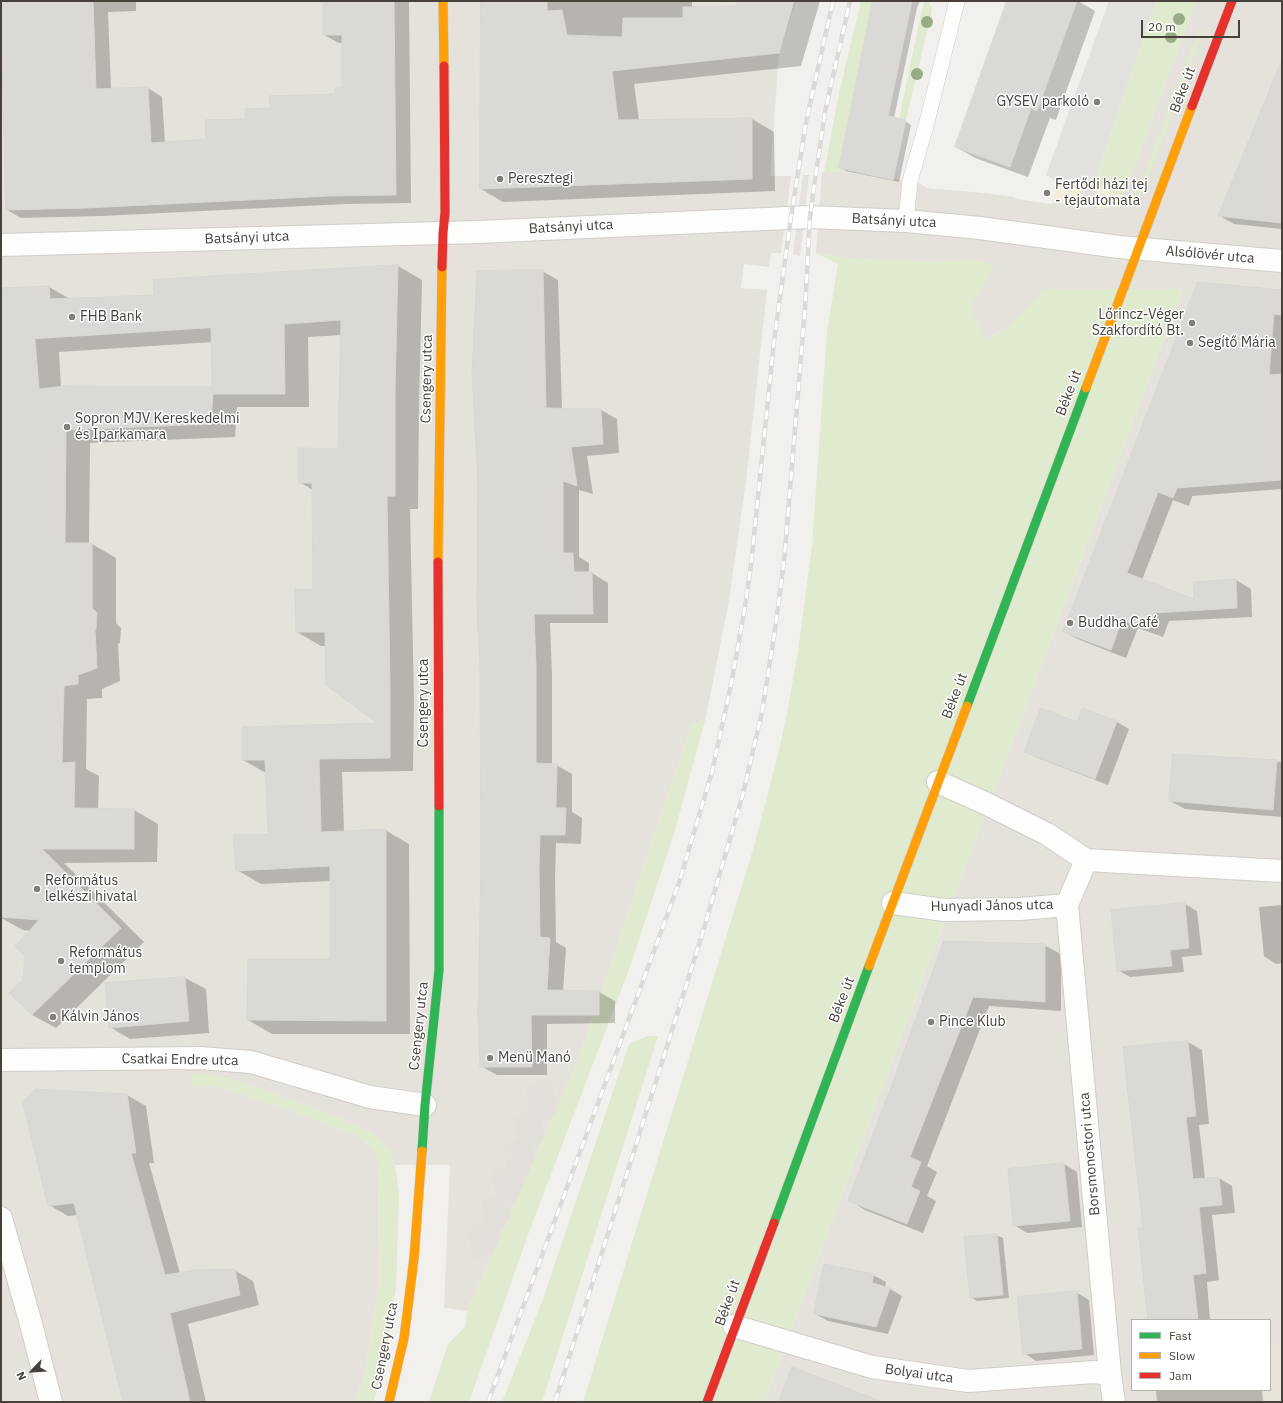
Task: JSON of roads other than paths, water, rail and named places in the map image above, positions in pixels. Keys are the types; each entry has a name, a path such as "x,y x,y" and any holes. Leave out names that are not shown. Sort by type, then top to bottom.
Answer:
{"street":[{"name":"Csengery utca","path":"388,1402 404,1338 414,1258 425,1105 439,970 438,544 443,233 445,214 443,1"},
{"name":"Béke út","path":"707,1402 734,1326 1232,1"},
{"name":"Batsányi utca","path":"1,245 443,233 791,217 906,221 980,228 1138,249"},
{"name":"Alsólövér utca","path":"1138,249 1282,261"},
{"path":"938,782 985,803 1047,834 1086,860 1282,871"},
{"name":"Hunyadi János utca","path":"893,903 944,910 1020,909 1067,905 1086,860"},
{"name":"Borsmonostori utca","path":"1067,905 1110,1374 1114,1402"},
{"name":"Csatkai Endre utca","path":"1,1060 200,1058 251,1062 370,1097 425,1105"},
{"path":"1,1218 51,1402"},
{"name":"Bolyai utca","path":"734,1326 872,1367 968,1381 1094,1372 1110,1374"}],"lane":[{"path":"906,221 910,181 927,122 957,1"}],"railway":[{"path":"488,1402 679,883 712,772 731,685 751,565 774,341 791,217 806,122 833,1"},
{"path":"555,1402 702,935 743,794 762,712 784,562 805,309 810,217 825,112 850,1"}],"place":[{"name":"GYSEV parkoló","path":"1097,102"},
{"name":"Peresztegi","path":"500,179"},
{"name":"Fertődi házi tej - tejautomata","path":"1047,193"},
{"name":"FHB Bank","path":"72,317"},
{"name":"Lőrincz-Véger Szakfordító Bt.","path":"1192,323"},
{"name":"Segítő Mária","path":"1190,343"},
{"name":"Sopron MJV Kereskedelmi és Iparkamara","path":"67,427"},
{"name":"Buddha Café","path":"1070,623"},
{"name":"Református lelkészi hivatal","path":"37,889"},
{"name":"Református templom","path":"61,961"},
{"name":"Kálvin János","path":"53,1017"},
{"name":"Pince Klub","path":"931,1022"},
{"name":"Menü Manó","path":"490,1058"}]}
